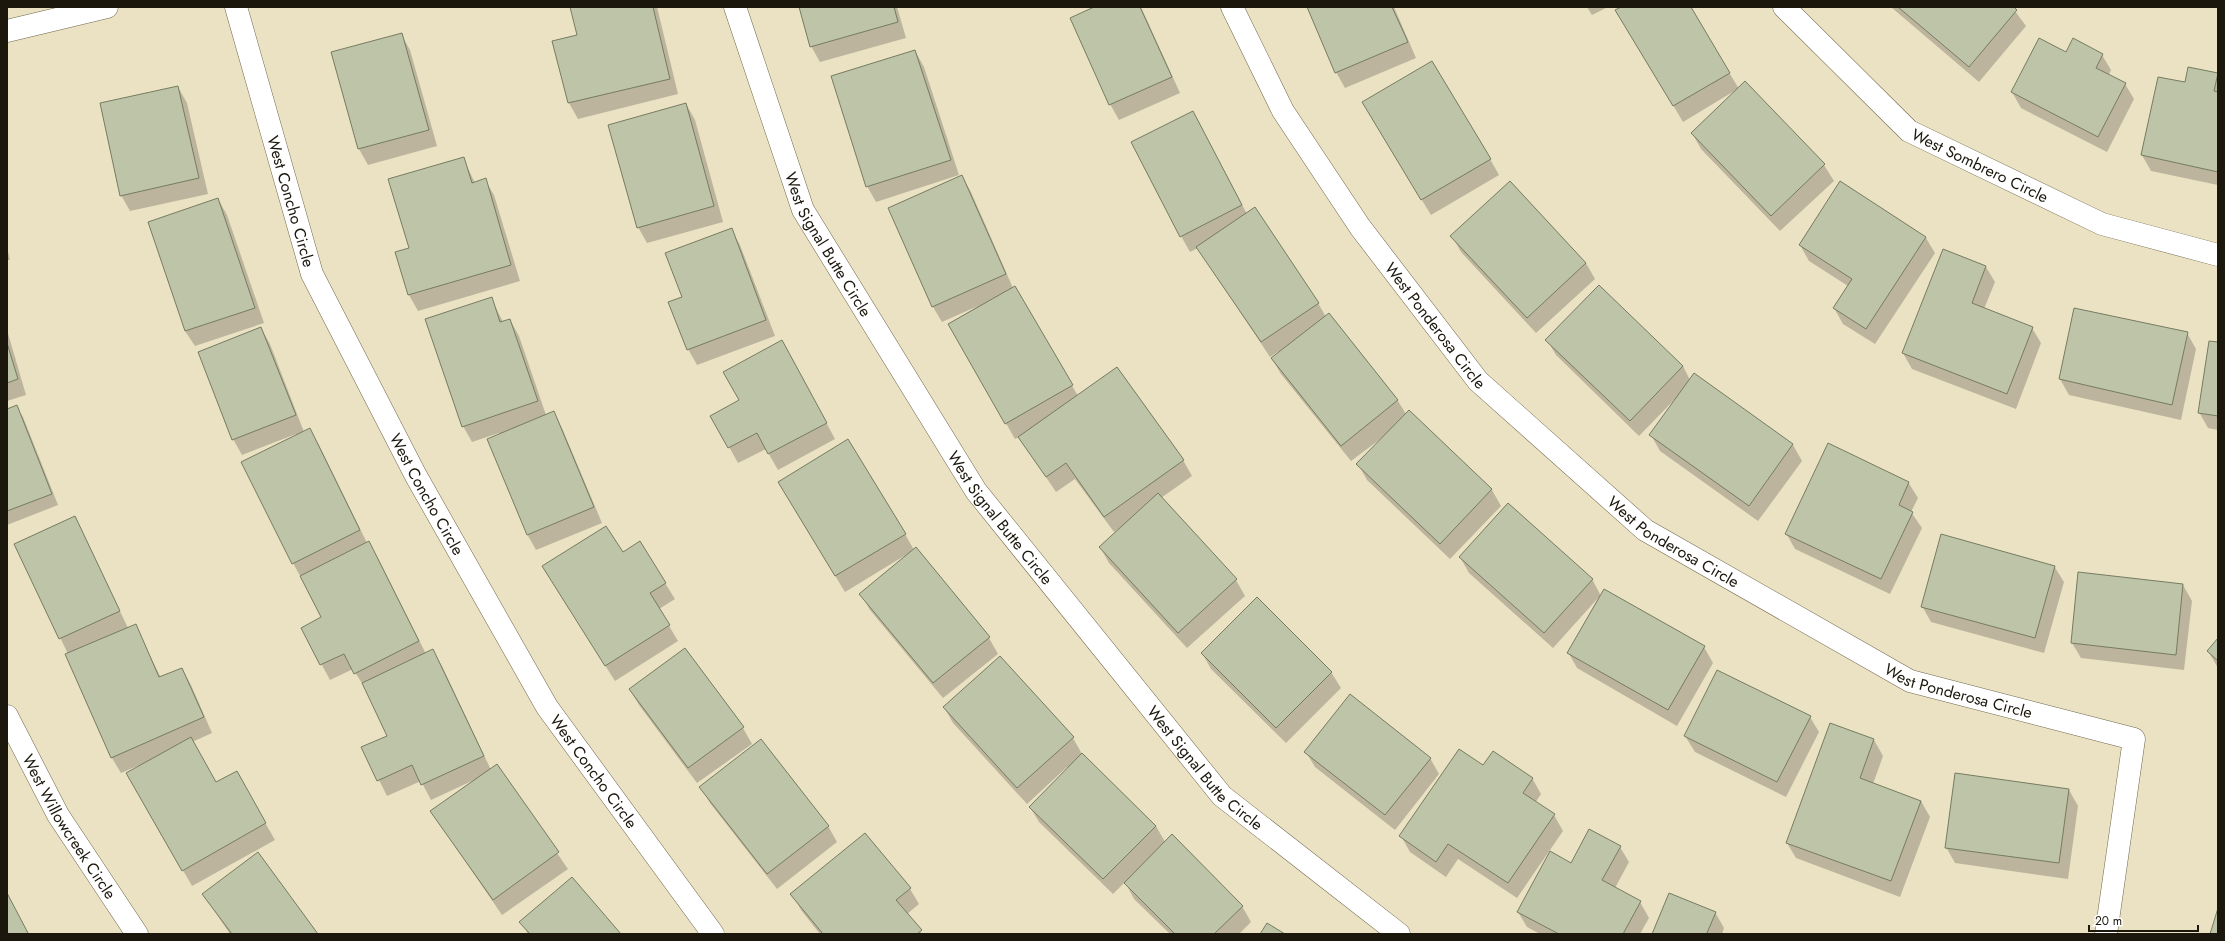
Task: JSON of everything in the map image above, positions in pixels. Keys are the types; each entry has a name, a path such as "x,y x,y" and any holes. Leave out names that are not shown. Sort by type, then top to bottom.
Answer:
{"street":[{"path":"7,30 107,7"},
{"name":"West Concho Circle","path":"236,7 312,274 416,476 547,708 713,934"},
{"name":"West Signal Butte Circle","path":"735,7 803,210 976,491 1222,796 1399,934"},
{"name":"West Ponderosa Circle","path":"1232,7 1283,111 1360,227 1478,381 1645,530 1910,681 2134,739 2106,934"},
{"name":"West Sombrero Circle","path":"1784,7 1909,131 2102,224 2218,255"},
{"name":"West Willowcreek Circle","path":"7,716 58,815 137,934"}],"building":[{"path":"570,7 653,7 670,79 568,103 552,41 577,35"},
{"path":"799,7 894,7 898,22 810,47"},
{"path":"1094,7 1140,7 1172,77 1109,105 1070,18"},
{"path":"1307,7 1392,7 1408,42 1335,73"},
{"path":"1621,7 1691,7 1730,73 1673,106 1615,10"},
{"path":"1898,7 2014,7 2017,10 1969,67"},
{"path":"402,33 429,130 358,149 331,52"},
{"path":"2039,38 2066,52 2073,38 2103,54 2096,68 2126,83 2098,137 2011,92"},
{"path":"915,50 951,160 866,187 831,76"},
{"path":"1432,61 1491,159 1421,200 1362,102"},
{"path":"2188,67 2218,73 2214,91 2218,92 2218,172 2141,155 2158,77 2185,82"},
{"path":"1745,81 1825,164 1771,216 1691,133"},
{"path":"178,86 199,178 120,196 100,103"},
{"path":"686,103 714,206 637,228 608,125"},
{"path":"1193,111 1242,205 1180,237 1131,142"},
{"path":"464,157 472,183 486,178 511,265 408,295 395,252 409,248 388,179"},
{"path":"962,175 1006,274 932,307 888,208"},
{"path":"1510,181 1586,263 1527,318 1450,236"},
{"path":"1840,181 1926,237 1866,329 1833,308 1852,279 1799,245"},
{"path":"218,198 255,308 185,331 148,222"},
{"path":"1255,207 1319,303 1261,342 1196,247"},
{"path":"732,228 766,320 687,350 668,302 682,297 665,253"},
{"path":"1943,249 1986,266 1972,303 2033,327 2007,394 1902,353"},
{"path":"1599,285 1683,366 1630,421 1545,340"},
{"path":"1015,286 1073,385 1005,424 948,324"},
{"path":"492,297 500,322 510,319 538,401 462,427 425,319"},
{"path":"2074,308 2188,332 2172,405 2059,379"},
{"path":"1329,313 1398,400 1341,446 1271,358"},
{"path":"261,327 296,415 232,440 198,352"},
{"path":"782,340 827,423 768,454 757,433 728,448 710,416 739,400 723,372"},
{"path":"2209,341 2218,342 2218,416 2198,413"},
{"path":"7,343 18,379 7,383"},
{"path":"1117,367 1184,460 1104,517 1066,463 1046,477 1018,437"},
{"path":"1694,373 1793,444 1749,506 1649,435"},
{"path":"17,405 52,494 7,511 7,409"},
{"path":"1409,410 1492,489 1440,544 1356,464"},
{"path":"554,411 594,507 527,535 487,439"},
{"path":"310,428 360,530 292,564 241,462"},
{"path":"848,439 906,534 835,576 778,482"},
{"path":"1828,443 1909,482 1899,505 1913,512 1881,579 1785,534"},
{"path":"1158,493 1237,579 1178,633 1099,547"},
{"path":"1508,503 1593,579 1544,633 1459,557"},
{"path":"75,516 120,611 59,639 14,544"},
{"path":"606,526 623,552 640,541 666,583 650,593 670,625 605,666 542,566"},
{"path":"1941,534 2055,566 2035,638 1921,607"},
{"path":"369,541 419,641 354,674 344,654 320,665 301,628 321,617 300,576"},
{"path":"916,547 990,637 933,683 859,594"},
{"path":"2078,572 2183,584 2176,655 2071,643"},
{"path":"1604,589 1705,646 1668,710 1567,653"},
{"path":"1257,597 1332,672 1276,728 1201,653"},
{"path":"136,624 159,677 182,668 204,717 111,758 65,654"},
{"path":"2218,638 2218,661 2207,651"},
{"path":"685,648 744,727 688,768 629,689"},
{"path":"433,649 484,756 421,785 412,765 377,781 361,747 387,736 362,683"},
{"path":"1000,656 1074,737 1017,788 943,707"},
{"path":"1717,670 1811,716 1777,782 1684,736"},
{"path":"1350,694 1431,758 1385,815 1304,752"},
{"path":"1830,723 1874,739 1860,778 1921,801 1891,881 1786,843"},
{"path":"191,737 216,782 237,771 266,823 182,871 126,773"},
{"path":"761,739 829,826 767,874 699,787"},
{"path":"1459,749 1483,765 1493,751 1533,778 1523,793 1555,814 1508,883 1448,844 1436,862 1399,836"},
{"path":"1082,753 1156,826 1103,879 1029,807"},
{"path":"497,764 559,852 493,900 430,811"},
{"path":"1955,773 2069,789 2059,863 1945,848"},
{"path":"1589,829 1621,846 1602,880 1641,901 1623,934 1559,934 1517,912 1550,851 1571,863"},
{"path":"865,833 911,888 896,900 922,930 917,934 823,934 790,894"},
{"path":"1172,834 1243,906 1214,934 1175,934 1124,883"},
{"path":"258,852 318,934 232,934 202,894"},
{"path":"572,877 621,934 530,934 519,922"},
{"path":"7,893 28,933 27,934 7,934"},
{"path":"1669,893 1716,912 1707,933 1709,934 1652,934"},
{"path":"2218,908 2218,934 2210,934"},
{"path":"1267,923 1285,934 1260,934"}]}
